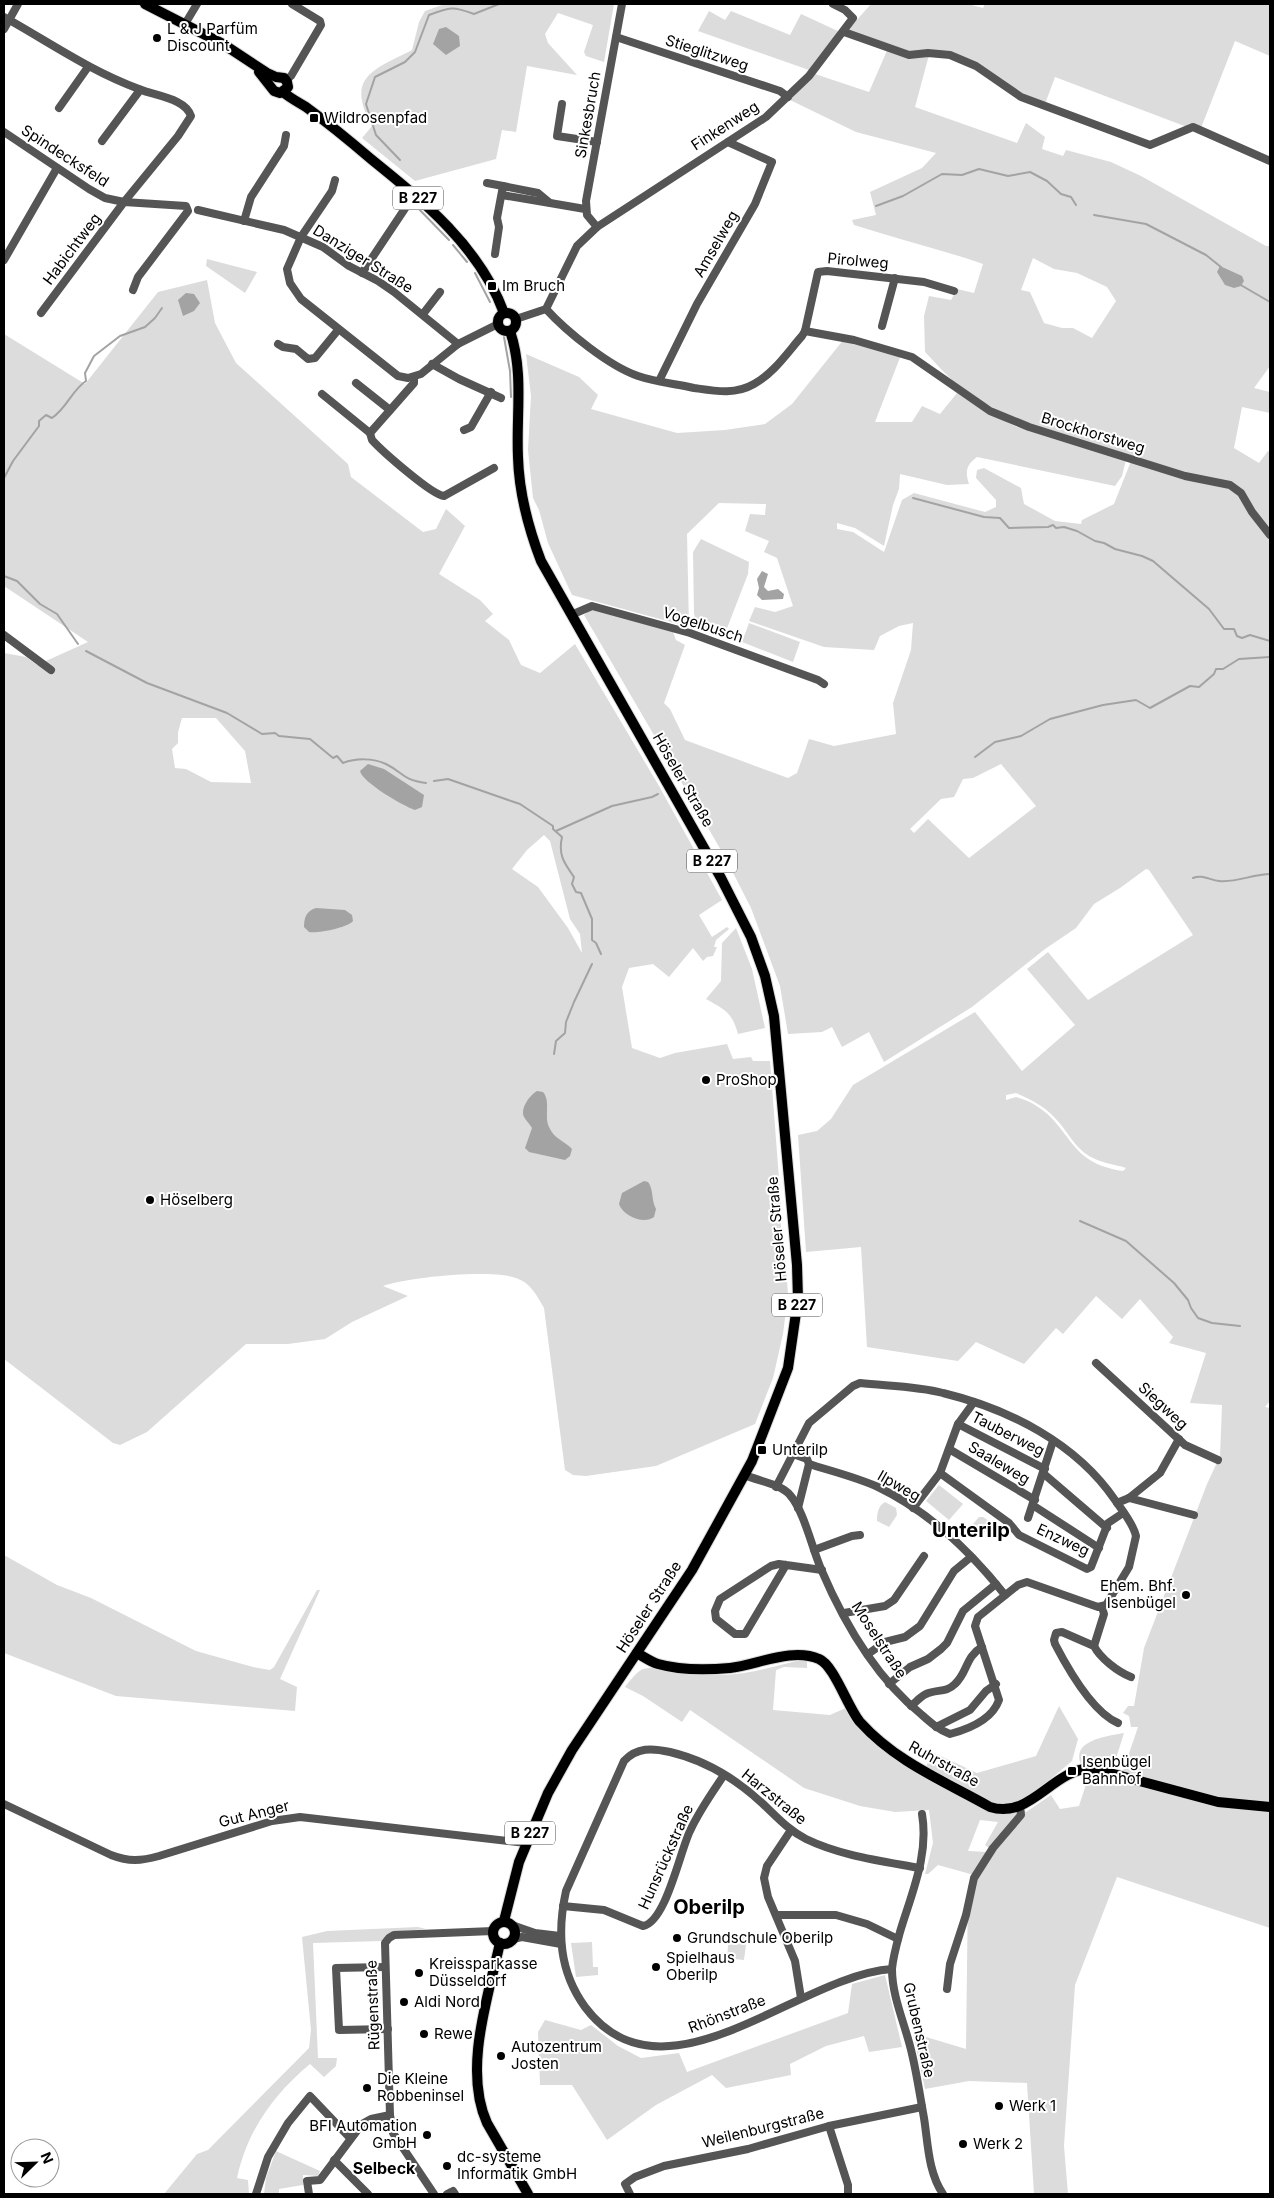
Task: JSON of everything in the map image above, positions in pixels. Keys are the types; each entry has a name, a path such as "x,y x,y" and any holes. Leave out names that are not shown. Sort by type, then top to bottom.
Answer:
{"main road":[{"name":"B 227","path":"145,4 223,44 281,84 305,106 415,195 444,223 477,262 495,292 504,312"},
{"path":"504,312 511,313 516,319 515,326 510,330 503,330 498,324 498,317 504,312"},
{"name":"B 227","path":"510,330 519,386 518,455 523,505 542,562 570,615"},
{"name":"Höseler Straße","path":"508,1923 513,1884 526,1843 548,1793 572,1750 692,1570 745,1475 788,1368 798,1299 797,1265 774,1016 765,976 751,937 734,903 570,615"},
{"name":"Ruhrstraße","path":"638,1653 656,1664 711,1669 730,1668 796,1655 808,1655 821,1659 830,1668 860,1721 886,1747 903,1760 998,1810 1020,1806 1072,1771 1091,1768 1218,1802 1270,1807"},
{"path":"623,1676 650,1660"},
{"path":"508,1923 515,1930 513,1939 508,1943 500,1943 494,1938 492,1932 497,1924 508,1923"},
{"path":"500,1943 480,2037 477,2090 481,2111 486,2123 528,2194"}],"street":[{"path":"4,29 7,19 18,4"},
{"path":"184,24 197,4"},
{"path":"281,84 291,76 321,25 320,21 292,4"},
{"name":"Sinkesbruch","path":"585,209 622,4"},
{"name":"Finkenweg","path":"546,309 577,246 590,233 766,117 809,76 853,18 845,10 833,4"},
{"path":"7,19 88,68 140,90 183,105 189,111 191,116 178,136 124,202"},
{"path":"844,32 908,55 928,53 950,55 976,66 1021,97 1150,145 1193,127 1270,161"},
{"name":"Stieglitzweg","path":"616,38 780,91 788,97"},
{"path":"58,108 88,68"},
{"path":"102,141 140,90"},
{"path":"562,104 557,136 597,142"},
{"name":"Spindecksfeld","path":"4,133 104,198 124,202"},
{"path":"244,221 256,187 284,146 286,135"},
{"name":"Amselweg","path":"659,381 697,304 755,204 772,162 728,142"},
{"path":"4,260 56,168"},
{"path":"335,180 332,191 301,237 288,270 290,283 301,299 398,376 414,377 458,344 498,324"},
{"path":"487,183 502,191 550,203 585,209 587,215 597,227"},
{"path":"495,254 499,227 497,218 502,191"},
{"path":"124,202 176,205 188,208 186,214 138,277 133,290"},
{"name":"Habichtweg","path":"41,313 124,202"},
{"path":"362,273 408,204"},
{"name":"Danziger Straße","path":"198,210 284,230 323,247 349,266 378,281 423,314 458,344"},
{"name":"Pirolweg","path":"805,331 818,272 827,271 924,282 954,291"},
{"name":"Pirolweg","path":"882,326 894,278"},
{"path":"423,314 440,292"},
{"path":"516,319 546,309 554,318 614,364 638,376 719,392 753,385 770,373 805,331"},
{"path":"278,344 283,347 296,348 308,359 315,358 338,330"},
{"name":"Brockhorstweg","path":"805,331 854,340 920,360 990,411 1021,424 1185,476 1213,480 1237,489 1270,535"},
{"path":"432,364 459,379 501,398"},
{"path":"370,433 414,383 414,377"},
{"path":"356,383 390,410"},
{"path":"464,430 471,426 491,392"},
{"path":"322,394 370,433 372,440 380,449 439,496 444,496 494,468"},
{"name":"Vogelbusch","path":"570,615 592,606 630,616 690,633 818,680 824,684"},
{"path":"4,635 30,652 50,670"},
{"name":"Siegweg","path":"1096,1363 1185,1445 1218,1460"},
{"path":"776,1487 809,1423 852,1386 860,1383 942,1392 1005,1413 1030,1426 1085,1464 1105,1485 1136,1536 1129,1567 1106,1605 1102,1607"},
{"path":"913,1508 940,1473 958,1424 974,1402"},
{"name":"Tauberweg","path":"958,1424 1045,1471 1107,1528"},
{"path":"1117,1503 1129,1498 1160,1473 1179,1439"},
{"path":"1028,1518 1045,1471 1053,1441"},
{"name":"Saaleweg","path":"949,1448 1034,1503 1098,1548"},
{"path":"792,1454 807,1459 809,1464 798,1508"},
{"name":"Ilpweg","path":"809,1464 879,1488 913,1508 950,1535 1005,1595"},
{"name":"Enzweg","path":"940,1473 1009,1523 1019,1535 1086,1569 1091,1567 1108,1523 1123,1513"},
{"name":"Moselstraße","path":"745,1475 789,1493 798,1508 822,1570 868,1654 889,1684 936,1727"},
{"path":"1129,1498 1194,1515"},
{"path":"814,1550 852,1536 860,1535"},
{"path":"844,1613 885,1606 894,1600 924,1556"},
{"path":"868,1654 885,1642 905,1637 920,1626 954,1571 971,1557"},
{"path":"786,1566 745,1634 735,1634 716,1619 715,1611 720,1599 771,1566 786,1566 822,1570"},
{"path":"936,1727 950,1734 974,1726 989,1716 997,1707 999,1700 996,1684 975,1626 978,1617 1018,1585 1027,1582 1102,1607"},
{"path":"889,1684 910,1667 928,1659 941,1649 947,1643 963,1611 996,1584"},
{"path":"1094,1646 1104,1614 1102,1607"},
{"path":"1118,1723 1110,1719 1074,1680 1054,1640 1056,1633 1062,1632 1094,1646 1097,1652 1123,1674 1130,1676"},
{"path":"911,1706 925,1694 942,1692 952,1686 961,1678 971,1656 982,1647"},
{"path":"936,1727 970,1710 986,1691 996,1684"},
{"name":"Harzstraße","path":"561,1940 566,1891 622,1766 629,1756 646,1749 690,1757 724,1775 750,1793 791,1830 826,1847 920,1868"},
{"name":"Hunsrückstraße","path":"563,1906 604,1910 643,1926 652,1922 670,1887 690,1831 724,1775"},
{"name":"Gut Anger","path":"4,1804 111,1855 128,1861 144,1860 159,1856 272,1820 300,1817 526,1843"},
{"path":"947,1988 950,1964 966,1915 974,1878 993,1848 1020,1815 1020,1806"},
{"name":"Grubenstraße","path":"922,1814 924,1839 920,1868 898,1939 892,1969 895,1994 908,2034 931,2165 943,2194"},
{"path":"791,1830 767,1866 764,1878 768,1897 795,1961 801,1998"},
{"path":"777,1915 836,1915 867,1924 898,1939"},
{"path":"508,1923 561,1940"},
{"name":"Rügenstraße","path":"434,2194 393,2133 390,2115 385,1944 394,1935 492,1932"},
{"path":"513,1939 522,1937 561,1940"},
{"name":"Rhönstraße","path":"561,1940 569,1975 583,2003 591,2014 610,2032 621,2038 646,2046 660,2048 680,2046 706,2039 849,1979 892,1969"},
{"path":"386,1967 336,1968 339,2030 388,2029"},
{"path":"256,2194 268,2157 288,2123 310,2096 350,2138"},
{"name":"Weilenburgstraße","path":"630,2194 626,2184 635,2177 664,2166 748,2149 829,2126 922,2107"},
{"path":"309,2194 307,2181 320,2180 362,2124 371,2118 390,2115"},
{"path":"829,2126 848,2185 848,2194"},
{"path":"334,2160 368,2194"},
{"path":"447,2194 453,2190 456,2194"}],"shaded area":[{"path":"445,4 614,4 604,62 586,56 584,52 593,25 558,13 545,34 548,43 577,75 527,66 516,132 502,130 496,159 415,181 362,138 372,126 364,109 361,96 367,77 386,63 412,50 419,22 425,11"},
{"path":"871,4 968,4 983,8 985,4 1270,4 1270,56 1235,41 1201,128 1187,127 1055,77 1045,104 1022,95 950,53 929,55 915,107 1017,143 1026,123 1045,137 1042,149 1063,156 1066,150 1111,162 1141,176 1266,246 1270,246 1270,366 1254,388 1270,392 1270,413 1242,407 1234,448 1259,463 1268,451 1270,452 1270,1401 1265,1407 1270,1408 1270,1804 1219,1799 1123,1771 1138,1727 1131,1727 1129,1716 1123,1713 1128,1706 1134,1706 1144,1648 1207,1484 1220,1456 1222,1405 1190,1403 1206,1353 1169,1343 1173,1337 1140,1299 1122,1319 1096,1296 1063,1334 1056,1328 1024,1364 976,1342 958,1361 867,1347 861,1247 806,1252 798,1135 817,1131 831,1119 853,1085 975,1012 1022,1071 1075,1025 1027,969 1048,952 1088,1000 1193,935 1149,870 1146,869 1094,904 1076,928 1045,949 972,1007 884,1062 869,1032 842,1047 832,1027 822,1032 788,1034 780,986 751,908 725,857 584,615 591,609 673,632 676,640 685,645 664,703 670,709 685,740 788,778 797,773 809,739 834,746 896,734 893,703 911,650 913,623 899,626 880,636 874,650 824,647 749,621 755,607 775,612 793,606 777,558 764,552 769,541 745,531 750,514 765,515 766,504 719,503 687,534 689,627 572,595 548,543 539,510 533,498 528,450 531,396 526,354 579,377 598,395 591,409 677,433 725,430 765,424 792,404 844,339 901,355 875,422 912,422 922,406 940,414 957,393 984,411 1017,427 1126,460 1122,476 1115,486 977,457 967,469 969,484 947,485 900,474 899,489 893,505 884,546 855,528 837,523 837,529 853,532 884,552 902,500 914,493 985,512 996,507 996,500 976,478 977,470 984,468 1021,488 1024,504 1055,521 1081,524 1082,520 1114,504 1133,456 1038,427 993,407 971,395 952,380 925,352 924,316 929,296 951,300 957,289 974,293 983,264 854,225 852,220 876,215 870,192 922,168 936,153 856,132 790,100 815,74 869,92 889,46 847,31","holes":["1033,258 1054,269 1077,273 1107,287 1116,301 1092,338 1073,328 1062,328 1044,323 1030,292 1021,290","1001,764 1036,806 969,858 928,819 914,833 910,829 941,799 954,797 963,779 973,778","1016,1093 1046,1110 1079,1148 1089,1156 1126,1168 1123,1171 1105,1167 1091,1161 1072,1144 1047,1114 1033,1104 1016,1097 1006,1100 1006,1095"]},
{"path":"709,11 725,20 731,11 790,35 801,14 840,32 809,70 698,31"},
{"path":"446,27 459,36 460,46 446,55 433,44 439,29"},
{"path":"207,259 257,272 245,293 206,266"},
{"path":"1220,266 1242,276 1244,281 1241,286 1234,288 1225,285 1217,272"},
{"path":"207,280 215,323 236,363 348,464 351,477 423,532 436,529 446,509 465,526 439,574 480,600 493,614 485,621 509,640 521,665 540,673 575,644 659,786 722,900 699,915 712,937 727,927 729,929 716,940 714,947 717,947 713,956 707,957 703,961 693,948 669,977 653,964 629,968 622,987 632,1048 660,1058 675,1053 727,1044 733,1059 751,1057 753,1061 770,1061 781,1205 781,1236 785,1256 788,1294 783,1334 773,1378 755,1424 656,1466 586,1476 573,1475 565,1470 544,1308 533,1290 526,1283 504,1275 450,1275 383,1286 408,1296 352,1322 325,1339 288,1344 246,1344 147,1432 120,1445 113,1443 4,1359 4,653 26,657 37,665 88,642 4,586 4,334 85,384 158,292","holes":["182,718 216,718 245,751 251,783 211,782 186,769 175,768 172,749 178,743 178,732","544,835 550,841 570,919 580,934 582,953 568,928 538,887 512,869 527,850"]},
{"path":"186,293 194,294 200,303 194,311 183,316 178,300"},
{"path":"701,539 749,562 748,574 724,636 698,627 694,614 693,552"},
{"path":"762,571 768,574 764,587 768,591 778,589 784,594 783,599 762,600 757,595 759,588 757,579"},
{"path":"749,623 800,642 793,662 742,642"},
{"path":"368,764 384,769 424,795 422,807 415,810 409,808 375,787 362,776 360,771"},
{"path":"316,908 345,910 352,915 353,921 346,926 332,930 309,932 304,927 305,918 310,911"},
{"path":"736,928 752,969 765,1028 738,1034 727,1012 706,999 721,981 722,943"},
{"path":"537,1091 543,1092 547,1100 547,1118 551,1131 572,1149 570,1156 565,1160 529,1152 525,1148 532,1128 524,1117 523,1110 531,1095"},
{"path":"644,1181 650,1185 656,1209 654,1217 640,1220 625,1212 619,1204 622,1193"},
{"path":"939,1485 963,1504 949,1520 926,1501"},
{"path":"885,1502 896,1508 897,1515 889,1527 877,1521 878,1510"},
{"path":"979,1517 983,1517 998,1527 998,1533 989,1533 987,1527 984,1534 975,1533 973,1524"},
{"path":"4,1555 57,1585 91,1598 196,1651 270,1670 274,1667 317,1590 320,1590 280,1679 297,1687 295,1711 116,1696 4,1653"},
{"path":"807,1659 807,1668 784,1667 776,1670 773,1710 830,1715 850,1706 922,1777 932,1752 977,1773 1036,1756 1059,1706 1078,1739 1072,1761 1034,1793 1017,1803 1026,1812 1051,1795 1060,1809 1079,1806 1090,1772 1270,1810 1270,1928 1117,1877 1075,1985 1064,2146 1068,2194 1034,2194 1027,2083 969,2081 925,2089 913,2033 966,2049 968,1886 1011,1831 993,1851 985,1845 998,1822 980,1820 968,1851 987,1852 974,1875 938,1865 928,1874 925,1874 933,1843 929,1810 895,1812 860,1806 804,1788 690,1710 682,1722 643,1696 625,1687 643,1669 661,1668 724,1675 756,1671"},
{"path":"1124,1733 1113,1768 1081,1764 1079,1756 1081,1749 1086,1744 1101,1738"},
{"path":"418,1927 426,1929 391,1932 382,1941 313,1943 318,2058 337,2058 336,2066 324,2077 310,2064 285,2088 264,2115 248,2145 237,2178 248,2180 249,2194 164,2194 197,2154 208,2150 309,2048 311,2030 302,1937 327,1931"},
{"path":"729,1935 747,1937 744,1960 727,1958"},
{"path":"592,1942 593,1967 598,1967 598,1975 576,1977 571,1943"},
{"path":"885,1975 902,2047 869,2052 864,2036 826,2046 790,2064 791,2075 726,2088 712,2075 656,2105 607,2140 572,2085 540,2085 538,2032 545,2020 581,2030 591,2025 618,2046 641,2058 679,2053 687,2072 848,2013 852,1984"},
{"path":"276,2151 320,2171 318,2176 303,2175 303,2185 279,2189 279,2194 264,2194 266,2178"}],"waterway":[{"path":"400,160 376,135 366,104 375,77 405,62 415,52 429,15 451,8 474,14 499,4"},
{"path":"876,206 903,196 942,174 962,175 979,169 1008,176 1030,172 1047,181 1061,194 1071,197 1076,205"},
{"path":"414,204 449,240"},
{"path":"1094,215 1146,224 1206,255 1221,267"},
{"path":"453,245 467,262"},
{"path":"475,273 490,302"},
{"path":"1239,284 1270,302"},
{"path":"4,478 13,461 39,426 39,421 46,415 52,418 57,414 86,381 85,373 94,356 120,336 145,327 162,308"},
{"path":"504,337 510,371 511,397"},
{"path":"913,498 984,517 1000,518 1009,528 1048,527 1053,525 1056,528 1064,527 1115,549 1142,556 1153,561 1209,609 1224,629 1234,629 1237,636 1242,638 1250,635 1270,641"},
{"path":"4,576 17,581 40,604 57,614 78,644"},
{"path":"86,651 147,683 227,713 262,734 275,733 279,736 310,739 333,758 337,756 343,763 359,760 376,761 392,767 412,780 426,783"},
{"path":"975,757 995,742 1021,736 1050,719 1103,705 1136,700 1150,708 1190,686 1199,687 1214,674 1216,669 1223,669 1239,659 1270,657"},
{"path":"434,781 448,779 520,804 553,826 553,829 562,837 561,854 574,877 572,884 576,892 581,893 592,919 592,940 596,943 601,954"},
{"path":"556,831 612,806 658,794"},
{"path":"1193,878 1203,877 1225,881 1270,874"},
{"path":"554,1054 556,1041 565,1033 566,1022 592,964"},
{"path":"1080,1221 1126,1241 1174,1283 1188,1300 1198,1318 1212,1323 1240,1326"}],"place":[{"name":"L & J Parfüm Discount","path":"157,38"},
{"name":"Wildrosenpfad","path":"314,118"},
{"name":"Im Bruch","path":"492,286"},
{"name":"ProShop","path":"706,1080"},
{"name":"Höselberg","path":"150,1200"},
{"name":"Unterilp","path":"762,1450"},
{"name":"Ehem. Bhf. Isenbügel","path":"1186,1595"},
{"name":"Isenbügel Bahnhof","path":"1072,1771"},
{"name":"Grundschule Oberilp","path":"677,1938"},
{"name":"Spielhaus Oberilp","path":"656,1967"},
{"name":"Kreissparkasse Düsseldorf","path":"419,1973"},
{"name":"Aldi Nord","path":"404,2002"},
{"name":"Rewe","path":"424,2034"},
{"name":"Autozentrum Josten","path":"501,2056"},
{"name":"Die Kleine Robbeninsel","path":"367,2088"},
{"name":"Werk 1","path":"999,2106"},
{"name":"BFI Automation GmbH","path":"427,2135"},
{"name":"Werk 2","path":"963,2144"},
{"name":"dc-systeme Informatik GmbH","path":"447,2166"}],"district":[{"name":"Unterilp","path":"971,1530"},
{"name":"Oberilp","path":"709,1907"},
{"name":"Selbeck","path":"384,2168"}]}
